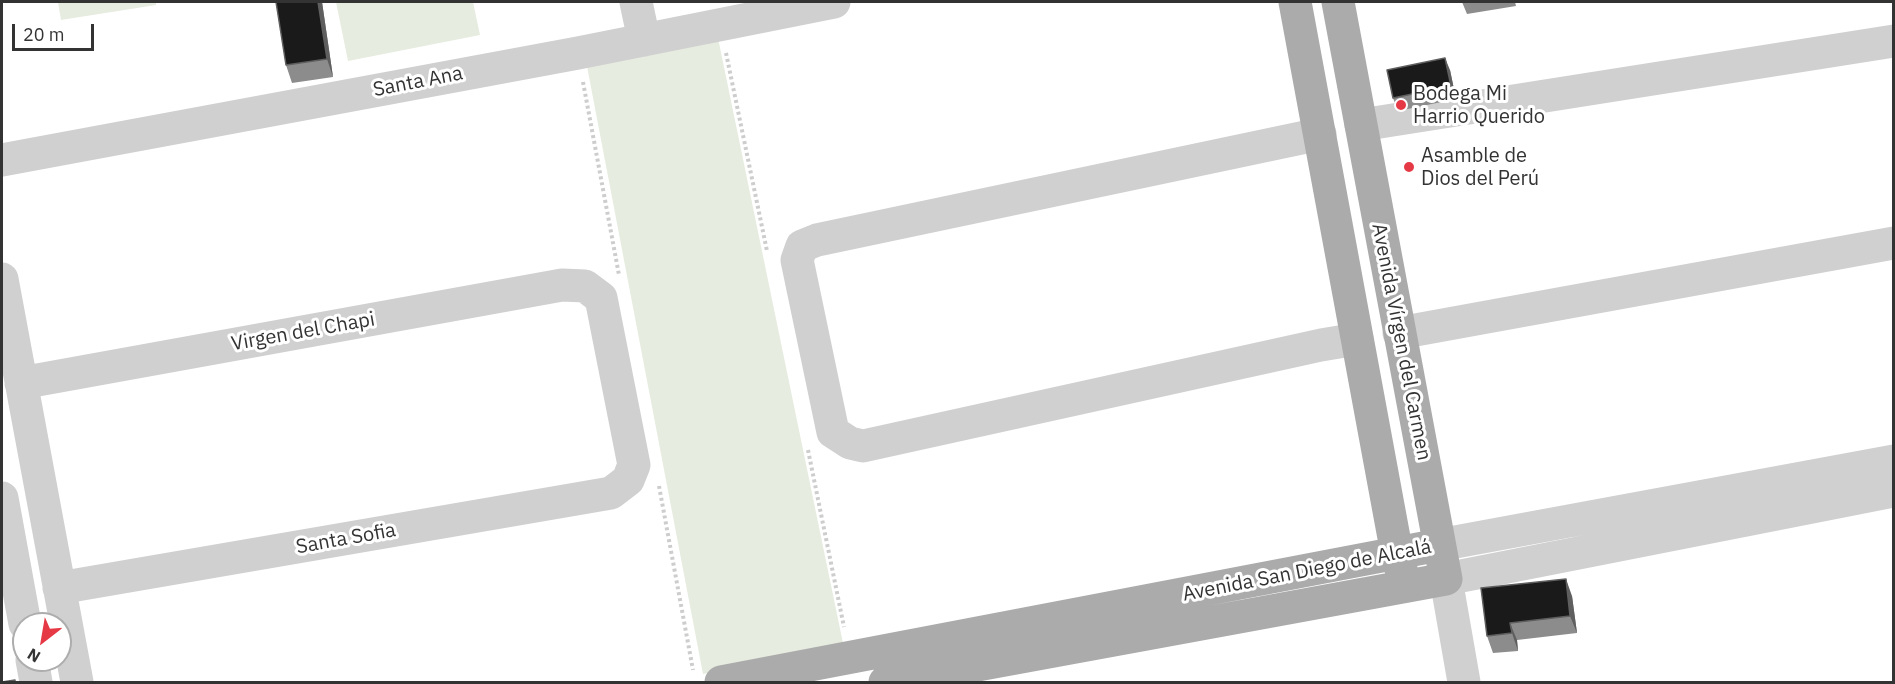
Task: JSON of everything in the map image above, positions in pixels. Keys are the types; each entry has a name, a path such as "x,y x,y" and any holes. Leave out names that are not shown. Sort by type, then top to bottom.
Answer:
{"main road":[{"name":"Avenida Vírgen del Carmen","path":"1295,2 1397,554 1406,587"},
{"name":"Avenida Vírgen del Carmen","path":"1338,2 1446,579"},
{"name":"Avenida San Diego de Alcalá","path":"721,682 767,678 1439,545"},
{"name":"Avenida San Diego de Alcalá","path":"885,682 1446,579"},
{"path":"1194,592 1200,624"}],"street":[{"path":"636,2 644,40"},
{"name":"Santa Ana","path":"2,160 644,40 834,2"},
{"path":"1361,125 1893,40"},
{"path":"1320,134 817,240 802,246 797,260 833,432 850,442 863,446 1321,345 1358,339"},
{"path":"1400,333 1893,243"},
{"path":"2,279 77,682"},
{"name":"Virgen del Chapi","path":"21,383 562,285 585,286 601,298 634,465 628,480"},
{"name":"Avenida San Diego de Alcalá","path":"1439,545 1893,462"},
{"name":"Santa Sofia","path":"59,588 611,493 628,480"},
{"name":"Avenida San Diego de Alcalá","path":"1446,579 1893,491"},
{"path":"2,498 23,612"},
{"name":"Avenida Vírgen del Carmen","path":"1446,579 1464,682"}],"shaded area":[{"path":"58,2 156,2 156,5 61,20"},
{"path":"336,2 473,2 480,35 348,61"},
{"path":"718,38 844,648 703,674 586,61"}],"building":[{"path":"276,2 318,2 327,59 286,65"},
{"path":"1445,58 1451,86 1393,98 1387,70"},
{"path":"1566,579 1570,616 1510,623 1512,633 1487,636 1481,588"}],"place":[{"name":"Bodega Mi Harrio Querido","path":"1401,105"},
{"name":"Asamble de Dios del Perú","path":"1409,167"}]}
